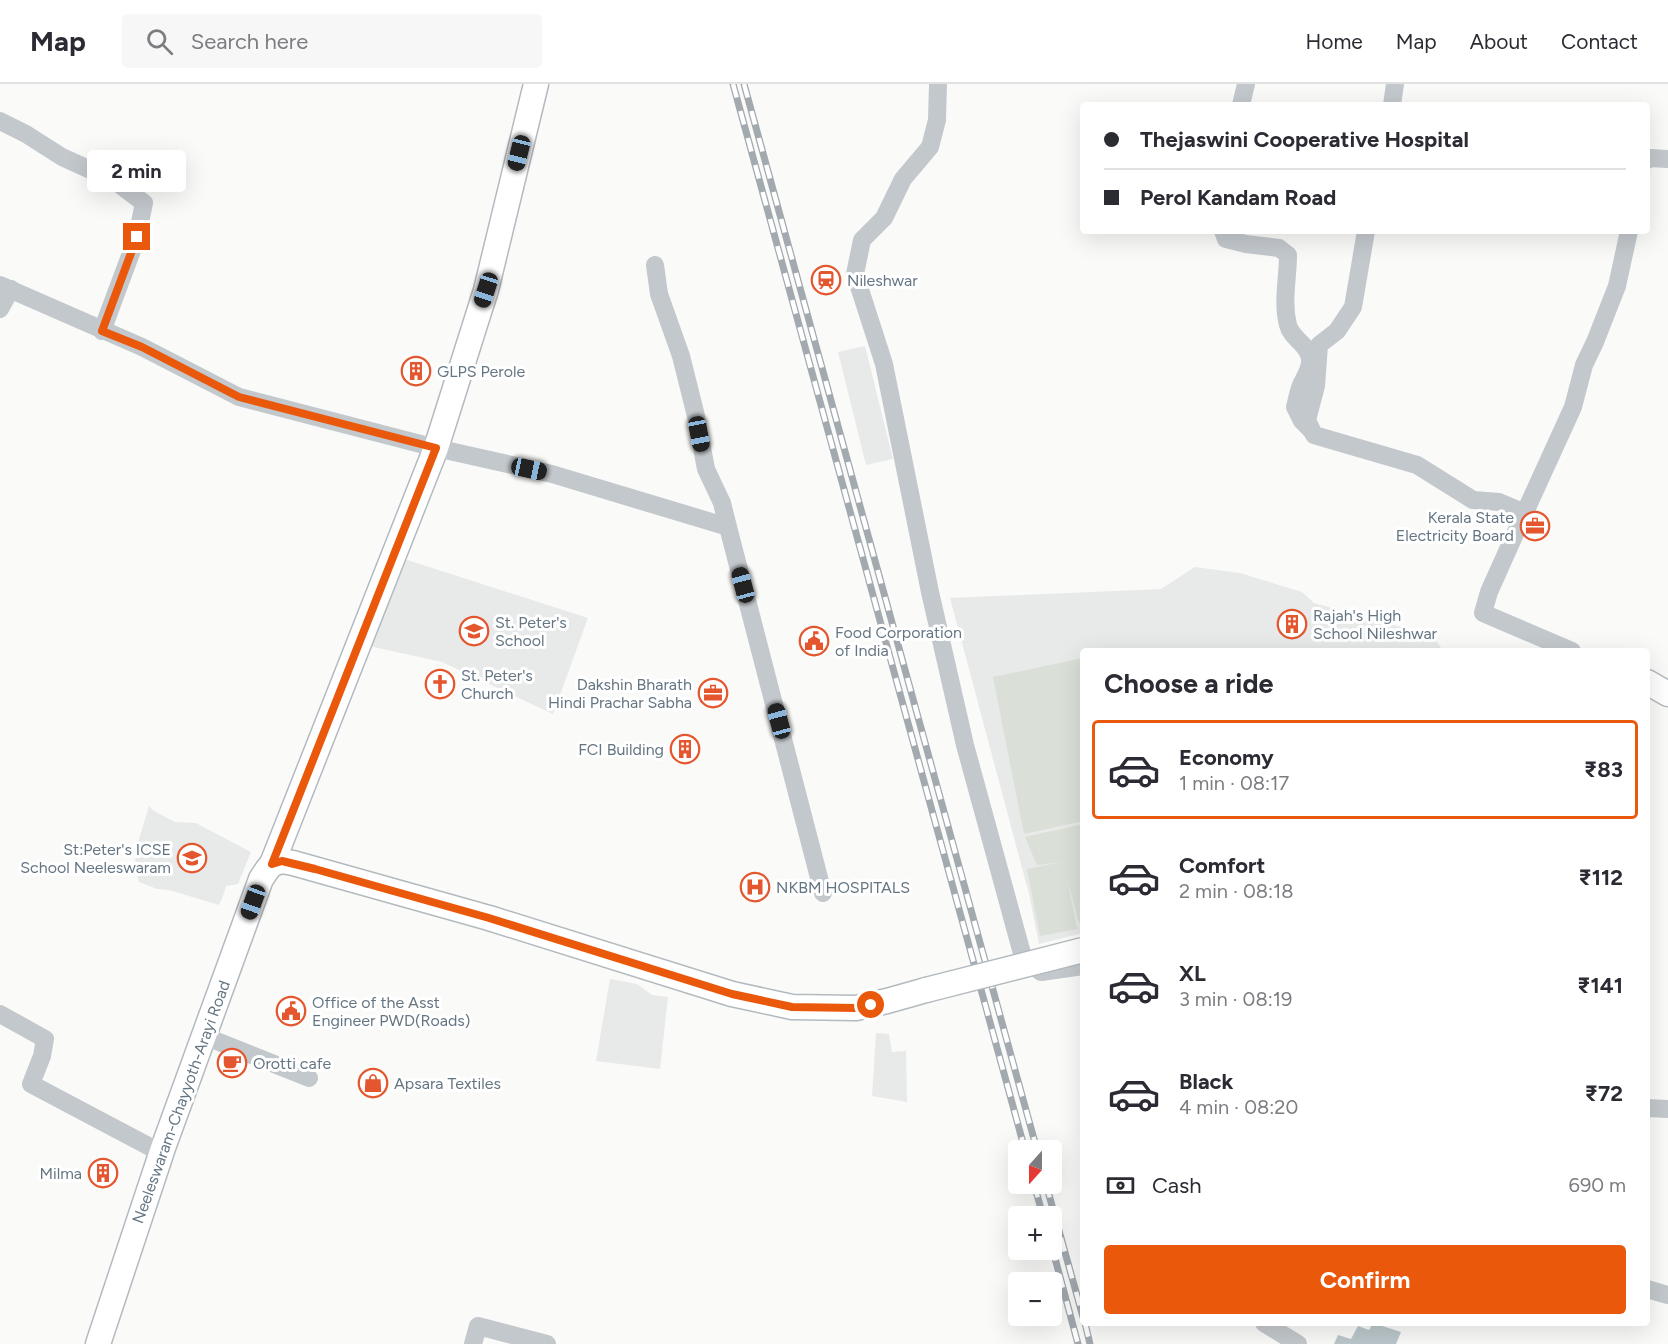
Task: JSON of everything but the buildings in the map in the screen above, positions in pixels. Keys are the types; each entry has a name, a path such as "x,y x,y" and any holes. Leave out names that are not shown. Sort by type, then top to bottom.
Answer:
{"main road":[{"name":"Neeleswaram-Chayyoth-Arayi Road","path":"98,1344 163,1148 261,879 272,864 436,448 486,290 536,84"},
{"path":"1650,684 1668,694"},
{"path":"272,864 282,861 293,863 489,918 732,994 792,1007 856,1008 1080,952"}],"street":[{"path":"938,84 937,120 930,147 903,179 884,218 862,240 855,274 884,364 930,592 965,745 1023,957 1041,972 1080,966"},
{"path":"1242,102 1246,84"},
{"path":"1392,102 1395,84"},
{"path":"0,121 26,134 62,157 115,180 144,203 137,237 102,331"},
{"path":"1650,158 1668,159"},
{"path":"1224,234 1226,239 1279,248 1288,255 1285,301 1288,326 1296,339 1306,347 1310,359 1308,373 1301,386 1295,407 1302,421 1314,435 1417,465 1473,500 1499,502 1525,513"},
{"path":"1312,431 1307,420 1316,386 1319,345 1337,331 1353,307 1365,234"},
{"path":"1565,648 1483,613 1489,592 1573,407 1584,365 1617,286 1628,234"},
{"path":"655,265 658,294 681,356 706,470 722,503 823,893"},
{"path":"0,309 5,287 142,347 239,397 436,448 552,474 728,527"},
{"path":"0,1014 45,1039 42,1056 31,1084 152,1148 163,1148"},
{"path":"204,1036 309,1078"},
{"path":"1650,1108 1668,1109"},
{"path":"1650,1290 1668,1295"},
{"path":"473,1344 478,1326 547,1344"},
{"path":"1269,1326 1298,1344"}],"shaded area":[{"path":"865,346 893,459 866,465 838,352"},
{"name":"St. Peter's School","path":"395,556 588,618 553,714 442,662 360,644"},
{"path":"1195,567 1240,573 1302,592 1314,603 1434,636 1441,648 1080,648 1080,934 1039,944 1029,894 950,598 1161,589"},
{"path":"1080,659 1080,822 1024,834 993,677"},
{"name":"St:Peter's ICSE School Neeleswaram","path":"149,806 175,822 196,823 251,852 238,884 226,886 219,905 139,882 135,864 137,846"},
{"path":"1080,825 1079,923 1067,878 1077,929 1040,936 1027,869 1062,862 1037,865 1025,837"},
{"path":"610,979 637,984 652,995 668,997 660,1069 596,1061"},
{"path":"876,1033 889,1034 892,1052 906,1051 907,1102 872,1096"},
{"path":"1358,1326 1369,1330 1371,1326 1382,1326 1401,1332 1396,1344 1334,1344 1338,1335 1351,1339"}],"railway":[{"path":"733,84 1022,1140"},
{"path":"744,84 1034,1140"},
{"path":"1037,1194 1040,1206"},
{"path":"1049,1194 1080,1306"},
{"path":"1055,1260 1078,1344"},
{"path":"1086,1326 1090,1344"}],"place":[{"name":"Nileshwar","path":"826,280"},
{"name":"GLPS Perole","path":"416,371"},
{"name":"Kerala State Electricity Board","path":"1535,526"},
{"name":"Rajah's High School Nileshwar","path":"1292,624"},
{"name":"St. Peter's School","path":"474,631"},
{"name":"Food Corporation of India","path":"814,641"},
{"name":"St. Peter's Church","path":"440,684"},
{"name":"Dakshin Bharath Hindi Prachar Sabha","path":"713,693"},
{"name":"FCI Building","path":"685,749"},
{"name":"St:Peter's ICSE School Neeleswaram","path":"192,858"},
{"name":"NKBM HOSPITALS","path":"755,887"},
{"name":"Office of the Asst Engineer PWD(Roads)","path":"291,1011"},
{"name":"Orotti cafe","path":"232,1063"},
{"name":"Apsara Textiles","path":"373,1083"},
{"name":"Milma","path":"103,1173"}],"route":[{"path":"137,237 102,331 142,347 239,397 436,448 272,864 282,861 293,863 489,918 732,994 792,1007 856,1008 871,1005"}]}
